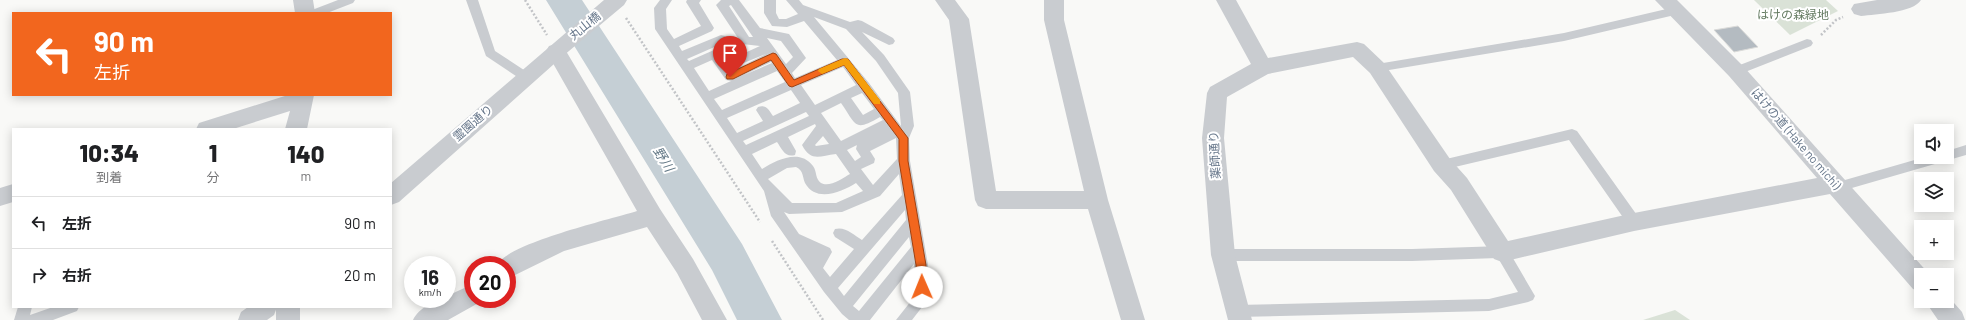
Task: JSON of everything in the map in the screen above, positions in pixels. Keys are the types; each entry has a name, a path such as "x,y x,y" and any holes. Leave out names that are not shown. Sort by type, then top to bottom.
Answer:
{"street":[{"path":"302,0 305,12"},
{"path":"945,0 959,18 986,200 1097,200"},
{"path":"1054,0 1054,20 1097,200 1133,320"},
{"path":"1226,0 1263,67 1357,49 1377,68 1442,165 1459,184 1502,252 1634,222 1836,185"},
{"path":"1862,9 1905,3 1911,0"},
{"name":"丸山橋","path":"556,51 616,1"},
{"name":"はけの道 (Hake no michi)","path":"1670,5 1736,71 1914,274"},
{"path":"556,51 652,216 685,266 715,320"},
{"name":"霊園通り","path":"392,195 556,51"},
{"name":"薬師通り","path":"1238,316 1223,255 1213,138 1217,94 1263,67"},
{"path":"210,128 304,97"},
{"path":"296,128 304,97"},
{"path":"0,198 12,193"},
{"path":"516,262 556,244 652,216"},
{"path":"425,320 464,299"},
{"path":"250,320 264,308"},
{"path":"288,308 288,320"},
{"path":"1943,308 1954,320"}],"lane":[{"path":"319,12 349,0"},
{"path":"472,0 490,53 526,77"},
{"path":"666,0 660,8 661,29 766,183 789,209 837,208 875,192 903,161"},
{"path":"671,45 708,28 692,2 696,0"},
{"path":"732,0 871,193"},
{"path":"770,0 770,14 776,23 787,23 799,8"},
{"path":"1377,68 1487,51 1630,23 1670,5"},
{"path":"799,8 850,26 880,58 904,92 908,126 839,148 813,152 808,145 815,115"},
{"path":"799,8 845,61 897,130 921,265 922,298 903,320"},
{"path":"850,26 858,24 889,41"},
{"path":"1736,71 1807,43"},
{"path":"683,62 714,54 730,77 770,53"},
{"path":"707,97 745,80 749,87 762,82 757,75 770,53"},
{"path":"720,116 845,61"},
{"path":"744,152 780,135 864,86"},
{"path":"843,97 860,122 883,110"},
{"path":"762,110 771,122"},
{"path":"736,139 771,122 815,115"},
{"path":"766,183 782,163 794,161 802,164 808,169 811,180 821,189 831,189 855,172 869,159 862,149 897,130"},
{"path":"1442,165 1572,134 1634,222"},
{"path":"780,135 790,151"},
{"path":"1954,154 1966,150"},
{"path":"1836,185 1916,164"},
{"path":"766,183 776,212 829,288 844,306 860,320 918,248"},
{"path":"829,288 909,196"},
{"path":"844,306 914,221"},
{"path":"840,233 864,248"},
{"path":"1223,255 1412,255 1502,252 1528,296 1490,304 1238,316"},
{"path":"21,320 25,308"},
{"path":"34,320 69,308"}],"path":[{"path":"525,0 556,51"},
{"path":"616,1 760,223"},
{"path":"1807,43 1824,32 1836,20 1862,9"},
{"path":"769,235 823,320"}],"green space":[{"name":"はけの森緑地","path":"1754,0 1826,0 1838,11 1790,35"},
{"path":"1675,310 1690,320 1643,320"}],"building":[{"path":"1738,26 1758,47 1734,52 1714,30"}],"waterway":[{"name":"野川","path":"564,0 727,257 760,320"}],"slow traffic":[{"path":"822,71 845,61 877,102"}],"route":[{"path":"730,77 773,56 792,84 845,61 903,138 903,161 921,265 922,287"}]}
